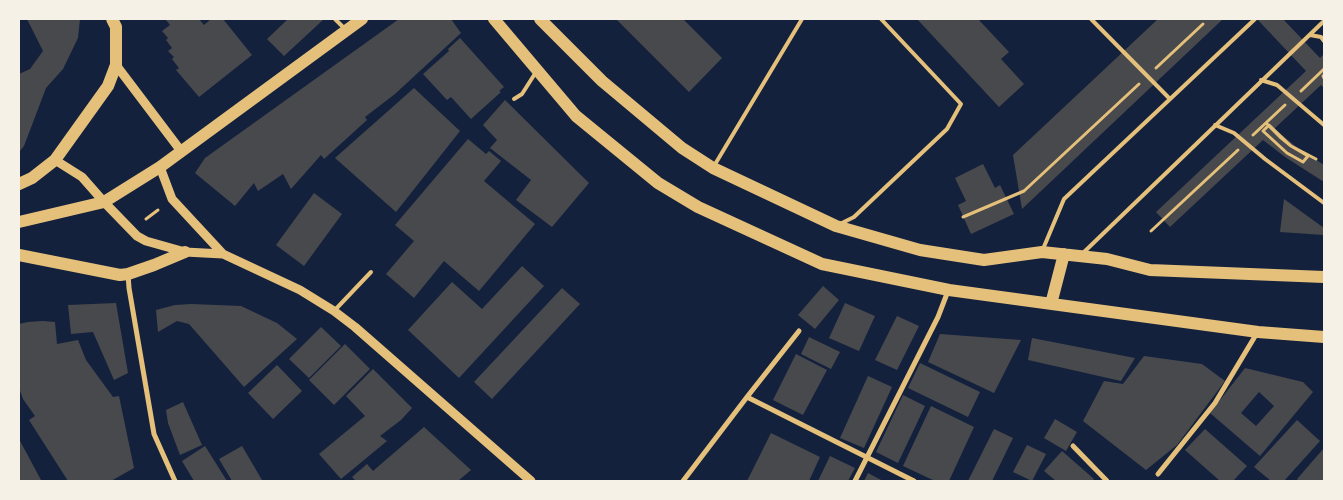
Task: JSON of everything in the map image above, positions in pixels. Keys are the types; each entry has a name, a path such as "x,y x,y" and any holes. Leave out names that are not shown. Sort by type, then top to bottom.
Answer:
{"main road":[{"path":"19,184 32,178 55,160 108,86 116,65 116,27 112,19"},
{"path":"19,222 104,202 160,167 362,19"},
{"path":"494,19 576,116 658,183 698,207 822,264 948,290 1258,332 1324,337"},
{"path":"540,19 602,81 682,148 713,168 836,226 920,250 984,260 1042,252 1107,259 1150,270 1324,277"},
{"path":"19,255 120,275 128,274 185,252"},
{"path":"1051,304 1064,254"}],"street":[{"path":"116,65 181,151"},
{"path":"55,160 82,177 137,236 146,241 185,252 223,254 300,290 334,312 355,327 531,481"},
{"path":"160,167 172,199 223,254"},
{"path":"128,274 154,434 175,481"},
{"path":"855,481 938,317 948,290"},
{"path":"683,481 800,331"},
{"path":"1158,474 1215,403 1258,332"},
{"path":"747,397 914,481"},
{"path":"1073,446 1107,481"}],"lane":[{"path":"336,19 346,30"},
{"path":"713,168 802,19"},
{"path":"836,226 854,217 947,129 961,104 881,19"},
{"path":"1091,19 1170,99"},
{"path":"1042,252 1064,199 1255,19"},
{"path":"1080,256 1324,20"},
{"path":"1310,35 1324,40"},
{"path":"514,99 522,94 538,70"},
{"path":"1261,80 1278,85 1324,125"},
{"path":"1215,126 1234,133 1324,204"},
{"path":"334,312 371,272"}],"path":[{"path":"1153,71 1203,24"},
{"path":"963,217 1024,192 1146,78"},
{"path":"1266,123 1291,146 1308,156 1304,162 1287,153 1263,131 1269,125 1291,146 1316,159"},
{"path":"1165,218 1153,229 1175,208"},
{"path":"146,220 158,210"}],"building":[{"path":"27,19 80,19 78,38 63,69 46,88 24,146 19,152 19,74 30,69 43,51"},
{"path":"167,19 199,19 204,25 211,19 223,19 252,55 199,97 176,70 179,68 172,59 174,57 168,51 172,48 166,40 168,38 162,31 170,25"},
{"path":"288,19 324,19 284,56 267,39"},
{"path":"399,19 451,19 461,33 395,94 365,117 367,120 324,159 321,155 291,189 283,174 258,191 254,183 235,206 195,173 205,158"},
{"path":"616,19 683,19 722,58 689,92"},
{"path":"917,19 978,19 1009,52 1001,59 1024,84 999,107"},
{"path":"1158,19 1223,19 1022,209 1013,155"},
{"path":"1257,19 1283,19 1320,58 1324,54 1324,88 1321,85 1274,129 1324,165 1324,182 1285,157 1263,140 1170,227 1156,212 1306,71"},
{"path":"460,38 504,87 499,91 501,92 471,119 451,97 447,100 423,74 449,51 448,49"},
{"path":"414,88 460,131 396,212 335,158"},
{"path":"505,100 589,183 552,227 516,200 531,180 490,148 497,140 483,125"},
{"path":"468,139 486,154 489,151 501,161 484,181 535,224 479,291 444,261 414,298 386,274 414,241 395,225"},
{"path":"983,164 995,188 1000,185 1014,214 971,234 958,205 966,201 955,178"},
{"path":"314,193 342,214 304,266 276,245"},
{"path":"1284,199 1324,228 1324,235 1280,232"},
{"path":"522,266 544,286 459,378 408,330 452,282 482,309"},
{"path":"823,286 839,300 815,329 798,315"},
{"path":"562,288 580,304 492,399 474,382"},
{"path":"116,303 128,373 114,380 93,332 71,334 68,305"},
{"path":"845,303 875,316 859,351 829,338"},
{"path":"175,305 241,306 277,323 297,339 244,387 189,324 177,321 158,332 156,310"},
{"path":"897,316 919,326 897,370 875,360"},
{"path":"43,321 55,322 57,344 78,340 86,360 113,397 119,396 134,468 111,481 68,481 29,420 35,416 23,399 19,388 19,324"},
{"path":"321,327 341,346 309,378 289,359"},
{"path":"940,334 1021,340 994,393 928,362"},
{"path":"809,337 840,352 831,369 801,354"},
{"path":"1032,338 1135,358 1121,381 1028,360"},
{"path":"345,344 370,369 334,405 309,380"},
{"path":"796,354 827,370 803,415 773,400"},
{"path":"1144,356 1202,364 1225,381 1177,445 1146,470 1083,421 1104,381 1123,384"},
{"path":"920,363 980,392 968,417 908,388"},
{"path":"277,365 302,391 273,419 248,393"},
{"path":"1245,368 1303,382 1313,392 1260,456 1210,413","holes":["1259,392 1274,406 1256,426 1241,413"]},
{"path":"373,369 412,408 401,420 380,436 387,441 341,479 319,454 365,416 346,396"},
{"path":"868,376 892,387 864,448 840,438"},
{"path":"903,395 925,406 898,463 876,452"},
{"path":"183,402 202,445 180,455 168,423 166,410"},
{"path":"931,406 974,427 949,481 935,481 903,466"},
{"path":"1055,419 1077,432 1066,451 1044,438"},
{"path":"1297,420 1320,441 1284,481 1271,481 1254,467"},
{"path":"424,427 471,470 458,481 356,481 352,477 367,464 373,471"},
{"path":"994,429 1013,438 992,481 968,481"},
{"path":"1205,429 1247,466 1233,481 1220,481 1185,450"},
{"path":"771,433 820,457 809,481 747,481"},
{"path":"19,439 41,480 19,481"},
{"path":"1027,445 1046,454 1032,481 1013,472"},
{"path":"205,446 227,481 194,481 182,461"},
{"path":"242,446 262,480 232,481 219,459"},
{"path":"1324,448 1324,481 1299,481 1297,479"},
{"path":"1062,451 1094,479 1092,481 1056,481 1044,471"},
{"path":"830,456 855,468 848,481 818,481"},
{"path":"868,473 883,481 864,481"}]}
